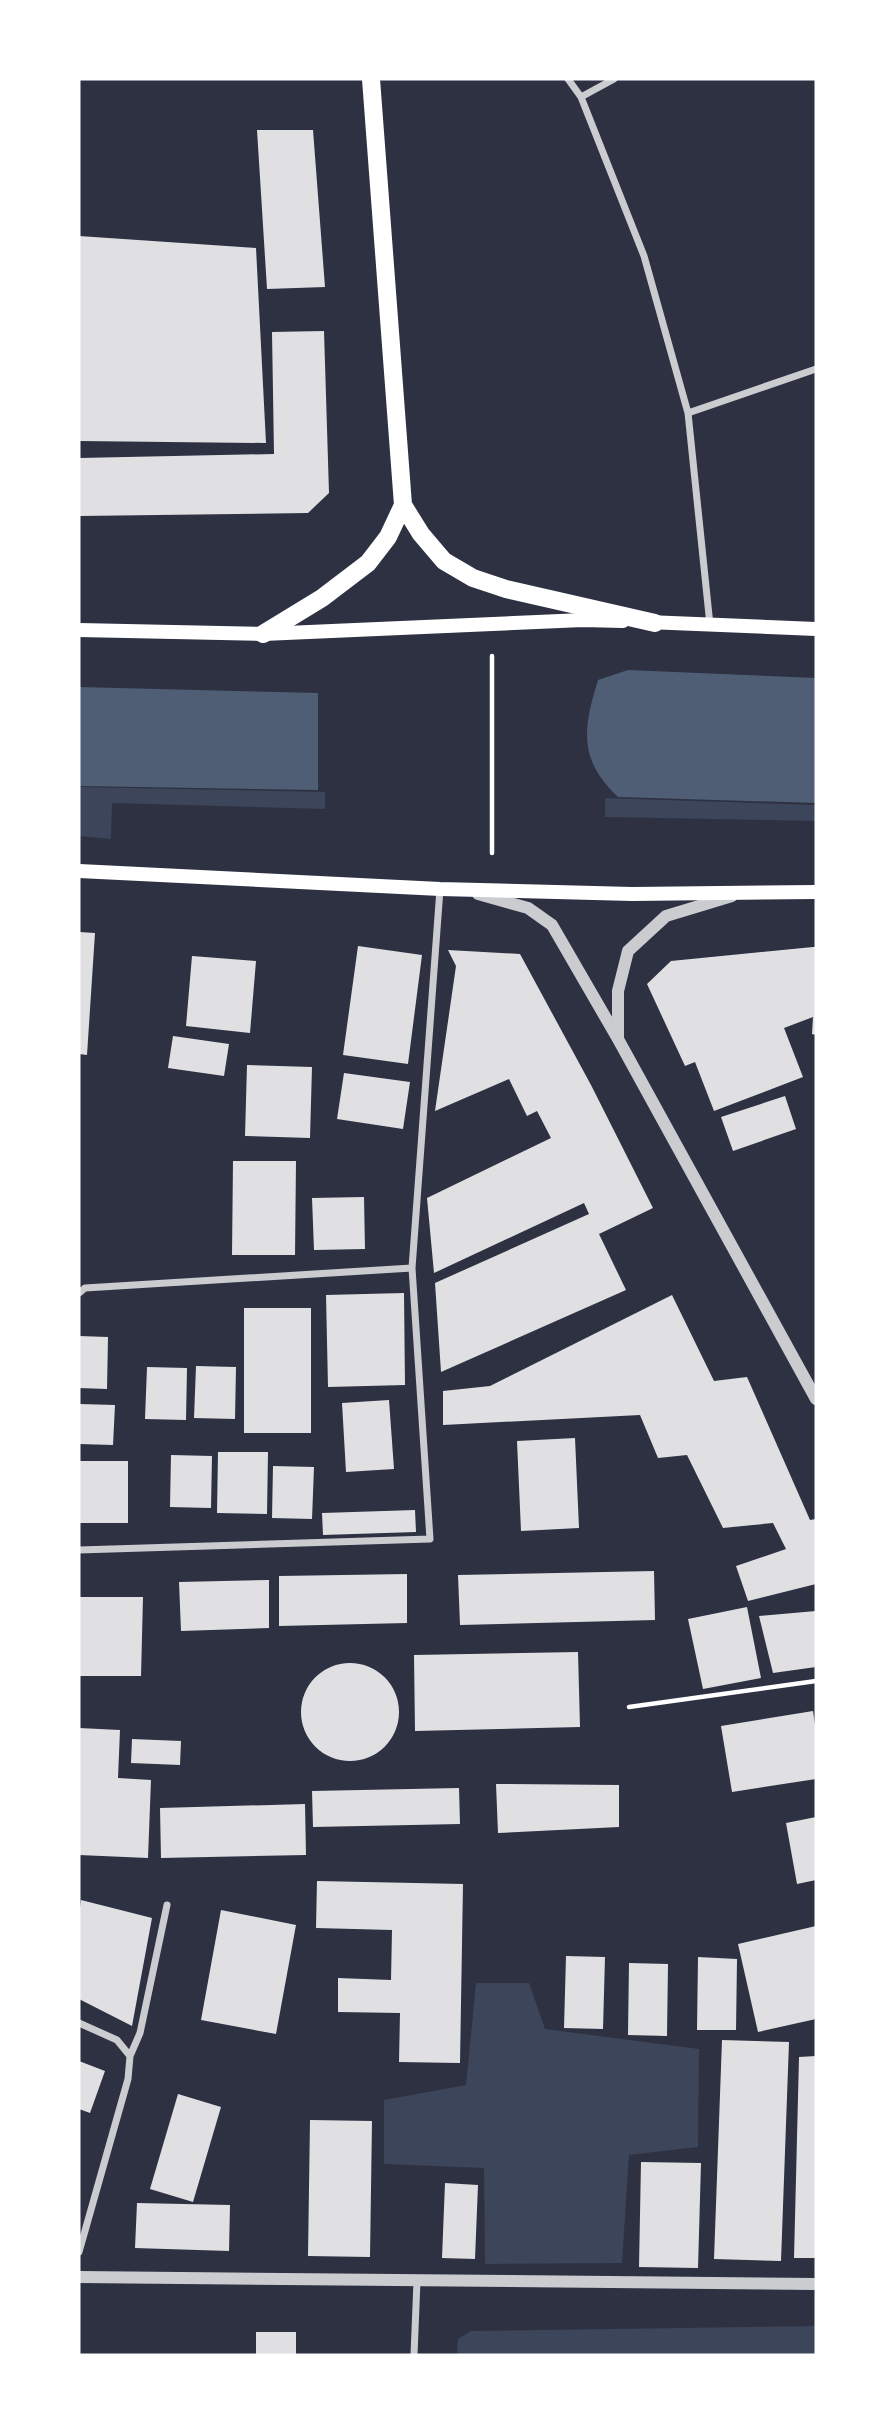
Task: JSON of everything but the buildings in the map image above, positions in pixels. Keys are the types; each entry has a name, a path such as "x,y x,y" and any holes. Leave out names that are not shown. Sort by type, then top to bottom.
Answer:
{"main road":[{"path":"371,79 403,505 421,534 444,561 473,578 506,589 655,623"},
{"path":"263,634 322,598 368,563 388,537 403,505"},
{"path":"79,631 263,634 583,620 816,629"},
{"path":"79,871 440,889 632,894 816,892"}],"street":[{"path":"568,79 581,97 644,256 688,413 710,625"},
{"path":"581,97 614,79"},
{"path":"688,413 816,369"},
{"path":"79,1550 430,1539 412,1268 440,889 486,895 528,908 552,925 618,1039 816,1399"},
{"path":"618,1039 618,990 628,951 666,916 739,893"},
{"path":"79,1293 85,1288 412,1268"},
{"path":"79,2252 128,2079 130,2056 140,2033 167,1905"},
{"path":"79,2022 117,2040 130,2056"},
{"path":"79,2277 816,2284"},
{"path":"414,2355 417,2280"}],"path":[{"path":"492,656 492,853"},
{"path":"629,1707 816,1681"}],"shaded area":[{"path":"628,670 816,678 816,803 618,797 596,770 587,743 587,729 598,680"},
{"path":"79,687 318,693 318,790 79,786"},
{"path":"79,787 325,792 325,809 112,803 111,839 79,836"},
{"path":"605,798 816,805 816,821 605,817"},
{"path":"476,1983 529,1983 545,2029 699,2049 698,2147 629,2155 622,2263 485,2264 484,2168 384,2164 384,2100 466,2085"},
{"path":"816,2326 816,2355 457,2355 458,2339 471,2331"}]}
